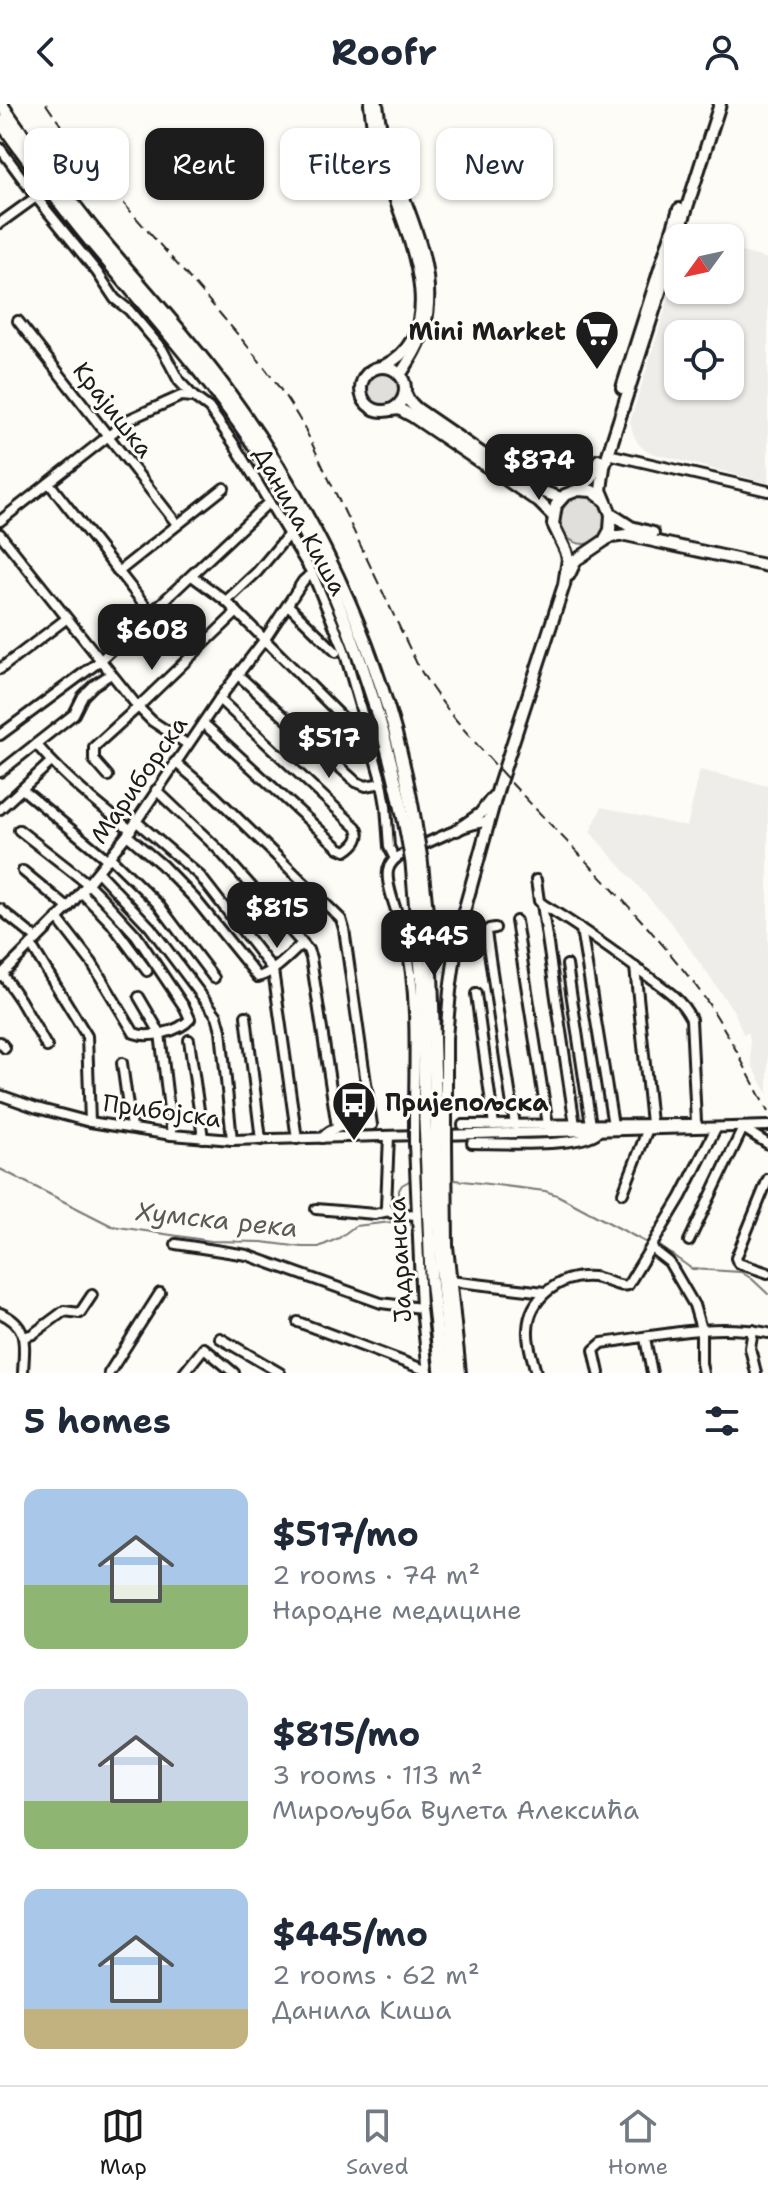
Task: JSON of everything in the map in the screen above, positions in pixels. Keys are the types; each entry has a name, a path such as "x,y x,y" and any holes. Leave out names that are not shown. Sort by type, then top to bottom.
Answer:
{"highway":[{"path":"1,104 91,226 213,380 283,493 311,545 357,649 391,760 416,861 431,1144 451,1373"},
{"path":"0,121 61,205 190,351"},
{"path":"431,1144 431,1278 441,1373"}],"main road":[{"path":"370,104 377,148 415,256 420,310 413,339 402,355 366,374 360,393 372,409 399,409 412,416 539,502 553,516"},
{"path":"377,104 386,149 421,249 428,286 425,326 410,361 400,375"},
{"path":"564,585 568,559 554,527 556,505 561,498 588,482 597,467 713,104"},
{"path":"720,104 601,481 603,499 611,514 625,524 642,531 768,560"},
{"path":"384,366 400,375 405,387 400,403 391,410"},
{"path":"405,393 416,408 532,488 561,498"},
{"path":"578,490 592,491 603,499"},
{"path":"604,541 611,526 611,514"},
{"path":"460,1373 446,1211 431,1144 430,1121 446,1038 458,933 499,785 564,585 576,560 611,537 626,535 768,566"},
{"path":"560,538 571,547 591,548"},
{"path":"457,830 480,814 499,785"},
{"path":"469,826 479,834 482,844"}],"street":[{"name":"Данила Киша","path":"0,148 24,181"},
{"path":"0,223 32,200"},
{"name":"Данила Киша","path":"38,200 115,299 129,310 162,349 179,381 209,408 312,573 343,647 382,783 389,847 395,859 389,866 388,878 403,931 414,1026 430,1121"},
{"name":"Крајишка","path":"18,321 177,524"},
{"path":"0,521 130,419 181,396 194,397"},
{"path":"608,454 768,491"},
{"path":"49,483 151,613"},
{"path":"118,572 224,488"},
{"path":"0,735 100,661 269,502"},
{"path":"0,534 138,707 152,721 187,744"},
{"path":"226,601 257,572 289,534"},
{"name":"Мариборска","path":"4,972 68,908 109,859 187,744 265,639 303,581 312,573"},
{"path":"192,576 226,601 342,717 352,724 366,726"},
{"path":"288,605 336,652"},
{"path":"108,776 94,760 93,750 97,743 237,612"},
{"path":"0,654 4,666 66,619"},
{"path":"0,772 74,714 83,696 111,674"},
{"path":"237,674 356,782 366,786 382,783"},
{"path":"203,723 339,848 346,851 355,843 359,837 357,829 219,699"},
{"path":"36,744 95,802 200,876 273,970 297,1139"},
{"path":"0,809 51,762"},
{"path":"175,762 214,795 341,919 372,1125 337,1127 326,1132 322,1138"},
{"path":"22,789 109,859 158,904 214,978"},
{"path":"156,790 217,848 303,943 311,958 337,1127"},
{"path":"395,859 457,830 489,822"},
{"path":"132,829 195,899 255,975 262,977 273,970 303,943"},
{"path":"19,830 136,935 190,1019 183,1026 160,1033 134,1033 92,963 57,918"},
{"path":"23,871 68,908"},
{"path":"98,872 150,927 217,1016 232,1140"},
{"path":"536,880 542,904 667,990 686,1008 691,1019 699,1126"},
{"path":"84,888 147,971"},
{"path":"542,904 575,1125"},
{"path":"0,909 34,942 87,1036 90,1122"},
{"path":"516,921 548,1125"},
{"path":"495,928 486,932 515,1125"},
{"path":"581,929 613,1125"},
{"path":"0,960 47,1047"},
{"path":"472,1143 528,1144 594,1136 567,965"},
{"path":"623,1193 649,1127 635,967"},
{"path":"476,994 494,1125"},
{"path":"139,997 160,1033 172,1135"},
{"path":"246,1016 261,1140"},
{"path":"189,1040 203,1138"},
{"path":"122,1063 131,1128"},
{"name":"Прибојска","path":"0,1095 90,1122 172,1135 232,1140 595,1128"},
{"path":"463,1125 575,1125 595,1128 768,1126"},
{"path":"595,1128 613,1125 649,1127"},
{"path":"536,1373 528,1341 528,1326 532,1311 545,1292 574,1278 599,1278 625,1286 633,1279 681,1197 716,1128"},
{"path":"743,1128 768,1144"},
{"path":"689,1241 743,1128"},
{"path":"389,1136 386,1200 395,1213"},
{"name":"Јадранска","path":"428,1372 416,1215 431,1144"},
{"path":"768,1179 736,1261 768,1273"},
{"path":"316,1209 416,1215"},
{"path":"176,1244 247,1255 381,1303 421,1308"},
{"path":"651,1248 673,1268 694,1305 701,1329 703,1373"},
{"path":"450,1281 545,1292"},
{"path":"109,1373 160,1293"},
{"path":"24,1337 64,1311 78,1314 92,1295"},
{"path":"0,1313 19,1325 24,1337 23,1373"},
{"path":"298,1322 428,1372"},
{"path":"599,1373 594,1350 602,1343 701,1329 768,1333"},
{"path":"753,1330 750,1348 756,1373"},
{"path":"220,1338 280,1373"},
{"path":"645,1338 652,1373"},
{"path":"184,1373 204,1348 234,1373"},
{"path":"256,1373 263,1365"}],"shaded area":[{"path":"744,253 768,259 768,483 652,453 638,443 630,422 667,304 744,304"},
{"path":"383,373 395,377 399,389 395,401 383,405 371,401 367,389 371,377"},
{"path":"584,496 601,503 608,520 601,537 584,544 567,537 560,520 567,503"},
{"path":"700,770 768,786 768,1094 752,1065 749,1033 743,1034 735,1013 673,925 590,832 602,807 687,827"}],"waterway":[{"name":"Хумска река","path":"0,1169 112,1226 211,1241 319,1247 355,1226 392,1222 398,1217"},
{"name":"Хумска река","path":"455,1180 545,1191 647,1243"},
{"name":"Хумска река","path":"399,1210 399,1190 409,1181"},
{"name":"Хумска река","path":"660,1246 692,1269 741,1272 768,1294"}],"railway":[{"path":"46,104 86,159 245,343 287,399 305,429 418,666 437,695 504,775 624,901 692,981 724,1028 768,1112"}],"place":[{"name":"Mini Market","path":"597,371"},
{"name":"Пријепољска","path":"354,1142"}]}
